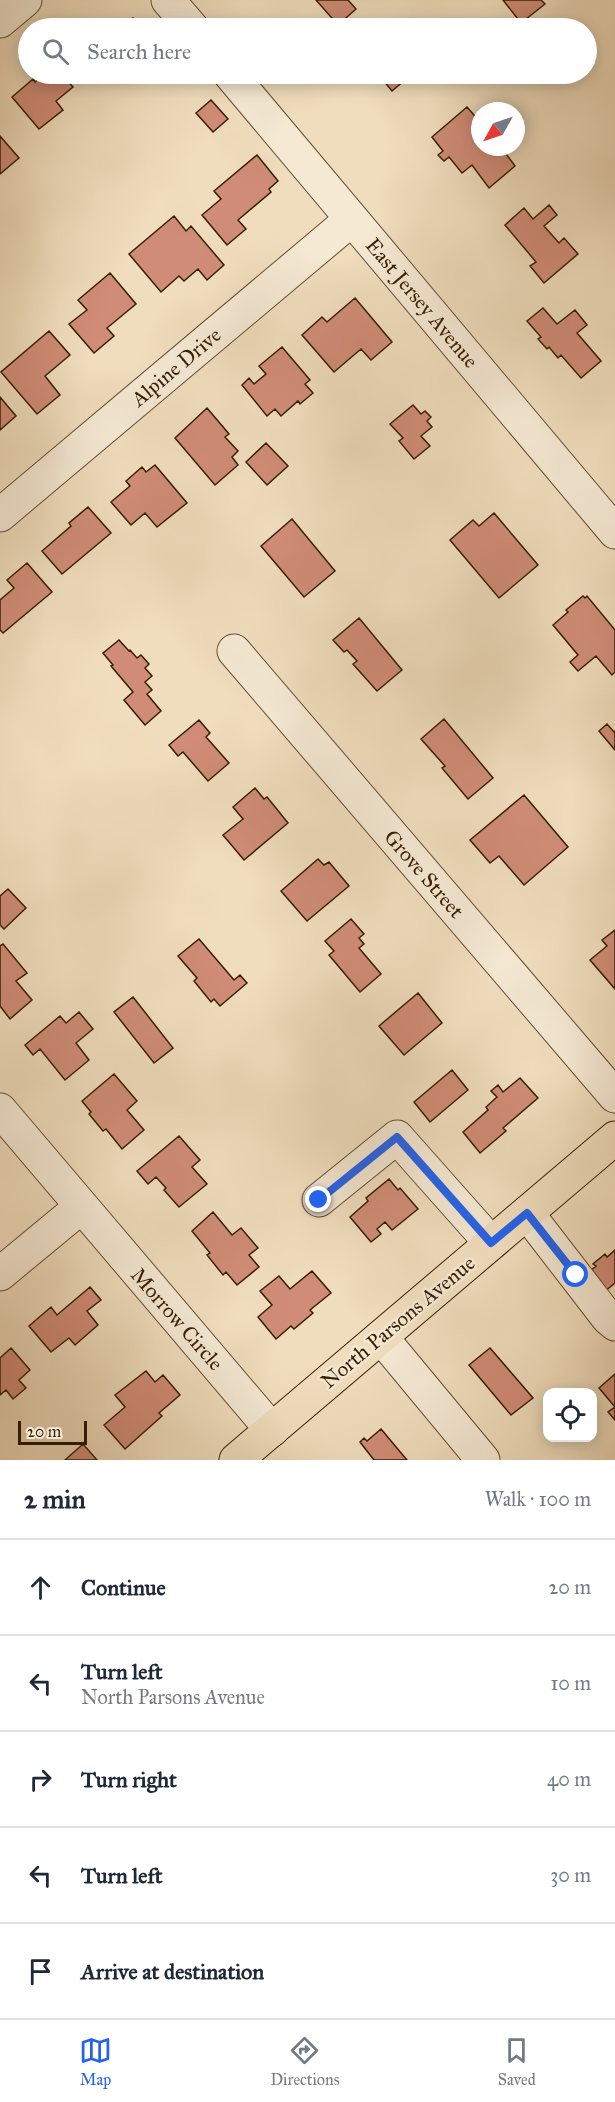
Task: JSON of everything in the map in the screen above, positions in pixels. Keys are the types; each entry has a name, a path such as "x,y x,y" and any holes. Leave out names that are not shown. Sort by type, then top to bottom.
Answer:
{"main road":[{"name":"North Parsons Avenue","path":"236,1460 615,1138"}],"street":[{"path":"0,21 25,0"},
{"path":"168,0 183,18"},
{"name":"East Jersey Avenue","path":"238,84 615,532"},
{"name":"Alpine Drive","path":"0,516 352,219"},
{"name":"Grove Street","path":"234,651 615,1096"},
{"name":"Morrow Circle","path":"0,1110 272,1430"},
{"path":"319,1200 397,1137 491,1243"},
{"path":"0,1274 81,1207"},
{"path":"527,1213 615,1324"},
{"path":"381,1337 483,1460"}],"building":[{"path":"316,0 348,0 356,9 346,18 332,18"},
{"path":"503,0 541,0 545,4 527,18 517,18"},
{"path":"27,84 70,84 73,87 56,101 63,110 39,129 12,97"},
{"path":"386,84 400,84 392,91"},
{"path":"211,100 228,119 213,132 196,113"},
{"path":"467,107 471,112 471,156 508,156 515,166 489,188 472,165 462,173 449,157 444,161 438,155 443,151 432,137"},
{"path":"0,136 19,158 0,174"},
{"path":"257,155 278,181 269,189 271,192 238,220 246,229 227,245 202,215 221,199 214,191"},
{"path":"549,205 557,215 544,226 559,243 564,238 578,254 544,283 530,266 536,262 505,225 524,208 533,219"},
{"path":"174,216 186,231 191,226 224,265 207,280 198,269 184,281 179,276 161,292 129,254"},
{"path":"110,273 136,304 107,328 114,336 94,353 69,324 87,310 78,300"},
{"path":"355,298 392,342 371,360 361,349 334,372 302,335 322,317 327,322"},
{"path":"543,308 557,324 575,310 587,325 577,333 601,361 581,378 561,355 558,358 549,347 547,349 538,339 541,337 527,321"},
{"path":"49,331 70,355 45,376 60,395 37,414 1,372"},
{"path":"282,347 310,380 305,384 313,393 300,404 298,401 281,416 275,409 267,416 242,385 249,378 254,384 266,374 259,366"},
{"path":"0,397 16,416 0,430"},
{"path":"413,405 421,414 425,411 431,417 427,421 432,427 421,436 430,446 414,459 399,441 403,438 390,424"},
{"path":"207,408 229,434 225,437 238,451 232,457 238,465 215,485 175,438"},
{"path":"266,443 288,466 267,485 246,462"},
{"path":"155,465 187,503 157,527 145,513 131,525 111,502 130,486 126,481 142,467 146,472"},
{"path":"88,507 111,533 62,574 42,551 71,526 69,523"},
{"path":"494,513 538,565 499,598 450,540 473,520 479,526"},
{"path":"292,519 335,571 304,597 261,546"},
{"path":"27,563 52,592 3,633 0,630 0,600 14,588 7,580"},
{"path":"583,596 585,598 587,596 615,630 615,672 612,675 596,656 578,671 570,662 578,655 553,625"},
{"path":"359,618 402,670 377,691 353,664 357,661 333,640"},
{"path":"119,640 137,658 141,655 149,664 145,668 152,676 145,682 152,690 147,694 161,711 145,725 124,700 133,692 103,653"},
{"path":"444,719 493,778 468,799 442,768 445,766 421,739"},
{"path":"199,720 210,733 206,737 229,763 208,781 183,752 178,756 169,745"},
{"path":"607,724 615,731 615,750 599,731"},
{"path":"255,788 264,799 267,797 288,823 244,860 223,835 243,819 233,807"},
{"path":"524,795 568,847 524,885 499,856 490,863 470,840"},
{"path":"318,859 324,865 329,862 349,886 307,921 281,891"},
{"path":"8,889 26,908 4,929 0,925 0,896"},
{"path":"351,919 364,934 359,938 364,944 359,948 381,974 360,992 329,955 334,951 325,941"},
{"path":"615,930 615,989 590,960 607,946 602,940"},
{"path":"199,939 234,980 240,975 247,983 220,1006 214,999 211,1002 194,981 197,978 178,956"},
{"path":"3,944 27,973 16,981 32,1000 10,1019 0,1006 0,946"},
{"path":"418,993 442,1023 404,1055 379,1026"},
{"path":"133,997 173,1048 154,1063 114,1012"},
{"path":"79,1012 93,1029 76,1043 89,1060 65,1080 40,1049 33,1055 25,1045 60,1016 66,1023"},
{"path":"452,1070 468,1090 430,1122 414,1102"},
{"path":"114,1074 137,1101 127,1110 144,1130 122,1149 106,1129 103,1131 82,1101"},
{"path":"520,1078 538,1098 503,1128 506,1131 480,1153 463,1132 488,1110 486,1107 497,1097 491,1091 498,1085 503,1092"},
{"path":"179,1136 200,1160 192,1167 207,1184 179,1207 156,1177 148,1184 137,1171"},
{"path":"389,1179 418,1209 392,1230 385,1222 377,1229 381,1234 371,1242 350,1217 368,1201 366,1198"},
{"path":"213,1212 232,1235 241,1228 258,1248 249,1255 259,1267 237,1285 226,1272 223,1275 207,1255 210,1253 192,1231"},
{"path":"615,1250 615,1283 604,1292 588,1273 596,1266 593,1264 605,1254 607,1257"},
{"path":"312,1271 331,1293 310,1310 313,1313 294,1329 291,1326 276,1339 258,1317 272,1305 260,1291 279,1276 290,1289"},
{"path":"90,1287 101,1300 87,1311 98,1325 75,1345 69,1338 51,1352 29,1326 51,1307 57,1315"},
{"path":"11,1348 30,1370 19,1380 26,1388 13,1399 6,1390 0,1395 0,1358"},
{"path":"490,1348 533,1398 511,1415 469,1365"},
{"path":"146,1371 155,1382 163,1375 180,1395 159,1413 162,1416 125,1449 104,1425 125,1407 115,1395"},
{"path":"615,1374 615,1407 599,1388"},
{"path":"615,1407 615,1420 608,1412"},
{"path":"381,1429 407,1460 374,1460 360,1442 364,1438 367,1441"},
{"path":"83,1444 97,1460 65,1460"}],"route":[{"path":"319,1200 397,1137 491,1243 527,1213 576,1275"}]}
